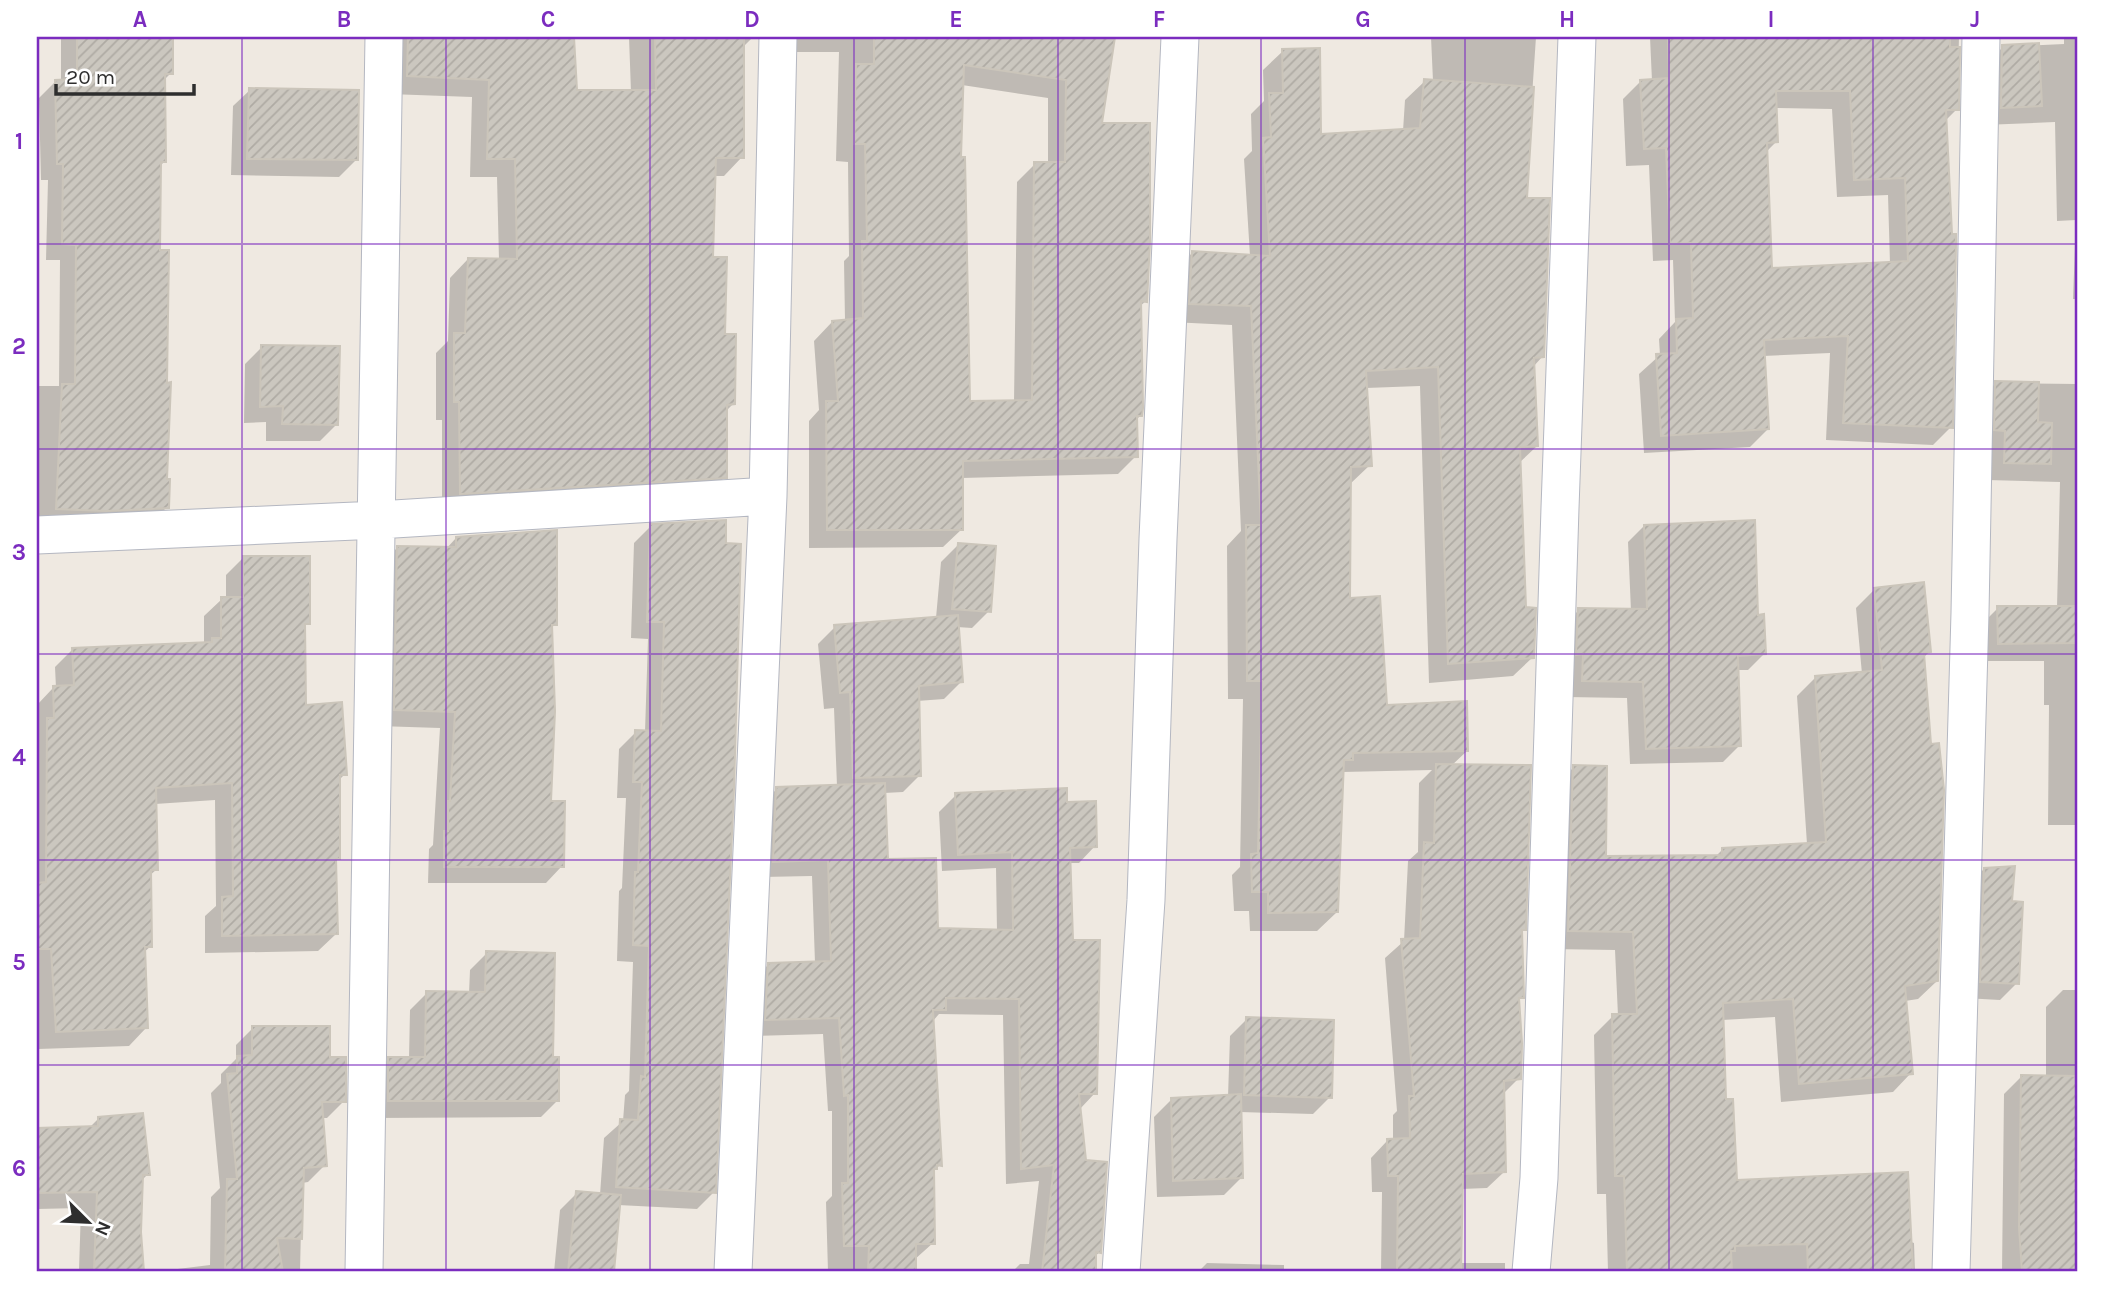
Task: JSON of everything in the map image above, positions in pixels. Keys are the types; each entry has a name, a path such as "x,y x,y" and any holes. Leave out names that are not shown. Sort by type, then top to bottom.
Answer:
{"street":[{"path":"364,1272 384,37"},
{"path":"733,1272 768,496 778,37"},
{"path":"1121,1272 1146,900 1159,511 1180,37"},
{"path":"1531,1272 1539,1164 1577,37"},
{"path":"1951,1272 1970,613 1981,37"},
{"path":"37,535 378,520 768,496"}],"building":[{"path":"77,37 173,37 173,74 165,74 166,162 161,162 160,250 169,250 169,508 106,511 56,509 62,384 75,384 76,245 62,244 63,164 57,164 55,80 77,79"},
{"path":"408,37 574,37 577,90 656,90 655,37 744,37 744,158 716,158 713,257 727,257 725,334 736,334 735,404 727,405 727,478 460,494 459,402 454,402 454,333 465,333 468,258 517,259 515,159 487,159 489,80 407,76"},
{"path":"874,37 1115,37 1102,123 1150,123 1150,242 1147,302 1141,301 1143,408 1142,416 1137,416 1138,457 963,461 963,530 827,530 826,401 838,401 832,321 863,318 862,241 867,241 865,144 854,144 856,64 874,64","holes":["964,65 1066,80 1065,162 1034,162 1032,400 970,401 965,157 961,157"]},
{"path":"1668,37 1950,37 1950,47 1960,47 1959,110 1946,110 1952,234 1956,234 1953,428 1843,423 1848,336 1764,340 1769,429 1661,436 1656,354 1677,353 1676,319 1693,318 1691,243 1670,244 1666,148 1644,149 1640,80 1669,78","holes":["1776,91 1850,91 1854,180 1905,178 1908,261 1772,268 1767,143 1778,142"]},
{"path":"2039,43 2042,106 2001,108 2002,45"},
{"path":"1320,48 1321,134 1420,128 1424,79 1534,87 1527,198 1550,198 1544,357 1534,358 1538,446 1520,447 1526,607 1536,608 1534,658 1448,664 1438,367 1366,371 1372,466 1351,467 1350,598 1380,596 1387,705 1467,701 1468,751 1353,753 1353,760 1344,760 1338,912 1268,913 1268,892 1252,892 1251,854 1258,853 1262,681 1247,681 1246,525 1261,525 1251,306 1189,304 1192,251 1270,256 1263,138 1271,137 1269,93 1283,93 1282,49"},
{"path":"249,88 359,90 358,160 247,159"},
{"path":"261,345 340,346 338,425 282,424 283,406 260,407"},
{"path":"1995,381 2039,382 2038,422 2052,423 2051,464 2004,463 2005,431 1994,430"},
{"path":"726,520 726,543 741,544 734,788 716,1193 616,1187 620,1119 638,1120 641,1076 645,1077 649,946 633,945 642,782 633,782 635,730 661,731 664,622 647,622 650,524"},
{"path":"1755,520 1758,615 1764,614 1766,654 1738,656 1741,746 1646,749 1643,682 1582,681 1583,654 1576,655 1578,608 1647,609 1644,525"},
{"path":"557,530 557,625 552,625 555,711 551,801 565,801 564,867 444,867 444,831 448,831 455,712 394,710 397,546 456,547 456,537"},
{"path":"958,543 996,546 991,612 952,609"},
{"path":"243,556 310,556 310,624 305,624 306,705 342,702 347,775 340,775 340,859 336,859 338,934 222,936 222,897 233,896 232,783 156,788 158,870 151,870 152,947 145,947 148,1028 56,1032 51,949 37,949 37,883 46,882 47,718 54,718 53,686 74,685 72,648 212,642 212,638 221,638 221,597 243,597"},
{"path":"1924,582 1931,652 1924,653 1931,744 1939,743 1944,790 1938,981 1905,986 1913,1074 1799,1084 1793,999 1723,1003 1726,1099 1733,1099 1737,1180 1908,1172 1913,1272 1808,1272 1807,1244 1735,1246 1735,1251 1731,1251 1732,1272 1627,1272 1624,1176 1615,1176 1612,1014 1637,1014 1633,932 1568,931 1573,765 1607,766 1606,856 1722,855 1722,848 1826,842 1815,676 1882,670 1874,588"},
{"path":"1997,606 2078,606 2078,643 1998,644"},
{"path":"958,615 963,682 919,686 921,776 853,778 850,692 840,693 834,625"},
{"path":"1436,764 1531,765 1526,930 1522,930 1524,998 1519,998 1521,1079 1504,1081 1506,1172 1463,1174 1461,1272 1397,1272 1398,1176 1388,1176 1387,1139 1410,1138 1409,1096 1414,1096 1401,939 1420,938 1424,842 1434,843"},
{"path":"885,783 888,859 936,858 938,928 1013,930 1012,852 958,855 955,793 1067,788 1067,802 1096,801 1097,847 1070,848 1073,940 1100,940 1097,1094 1079,1094 1086,1160 1107,1162 1101,1253 1096,1252 1096,1272 1042,1272 1054,1165 1021,1169 1019,999 946,998 946,1010 933,1010 942,1166 937,1165 937,1169 934,1169 935,1244 916,1244 916,1272 868,1272 869,1246 844,1246 842,1183 848,1183 848,1095 844,1096 839,1018 765,1020 768,963 831,961 828,860 773,862 776,787"},
{"path":"2015,866 2012,901 2023,902 2019,984 1980,982 1984,868"},
{"path":"486,951 555,953 553,1057 559,1057 559,1101 388,1101 388,1057 425,1057 426,991 485,992"},
{"path":"1246,1017 1334,1020 1332,1098 1244,1095"},
{"path":"252,1026 330,1026 330,1057 346,1057 346,1102 322,1102 327,1166 304,1168 302,1239 277,1238 283,1272 225,1272 227,1179 237,1179 227,1074 237,1073 237,1056 252,1055"},
{"path":"2021,1075 2078,1076 2078,1272 2022,1272 2019,1227"},
{"path":"1241,1094 1243,1178 1173,1181 1171,1098"},
{"path":"143,1113 150,1175 143,1175 141,1232 144,1272 94,1272 97,1192 37,1193 37,1128 98,1126 98,1117"},
{"path":"576,1191 621,1195 614,1272 568,1272"}]}
